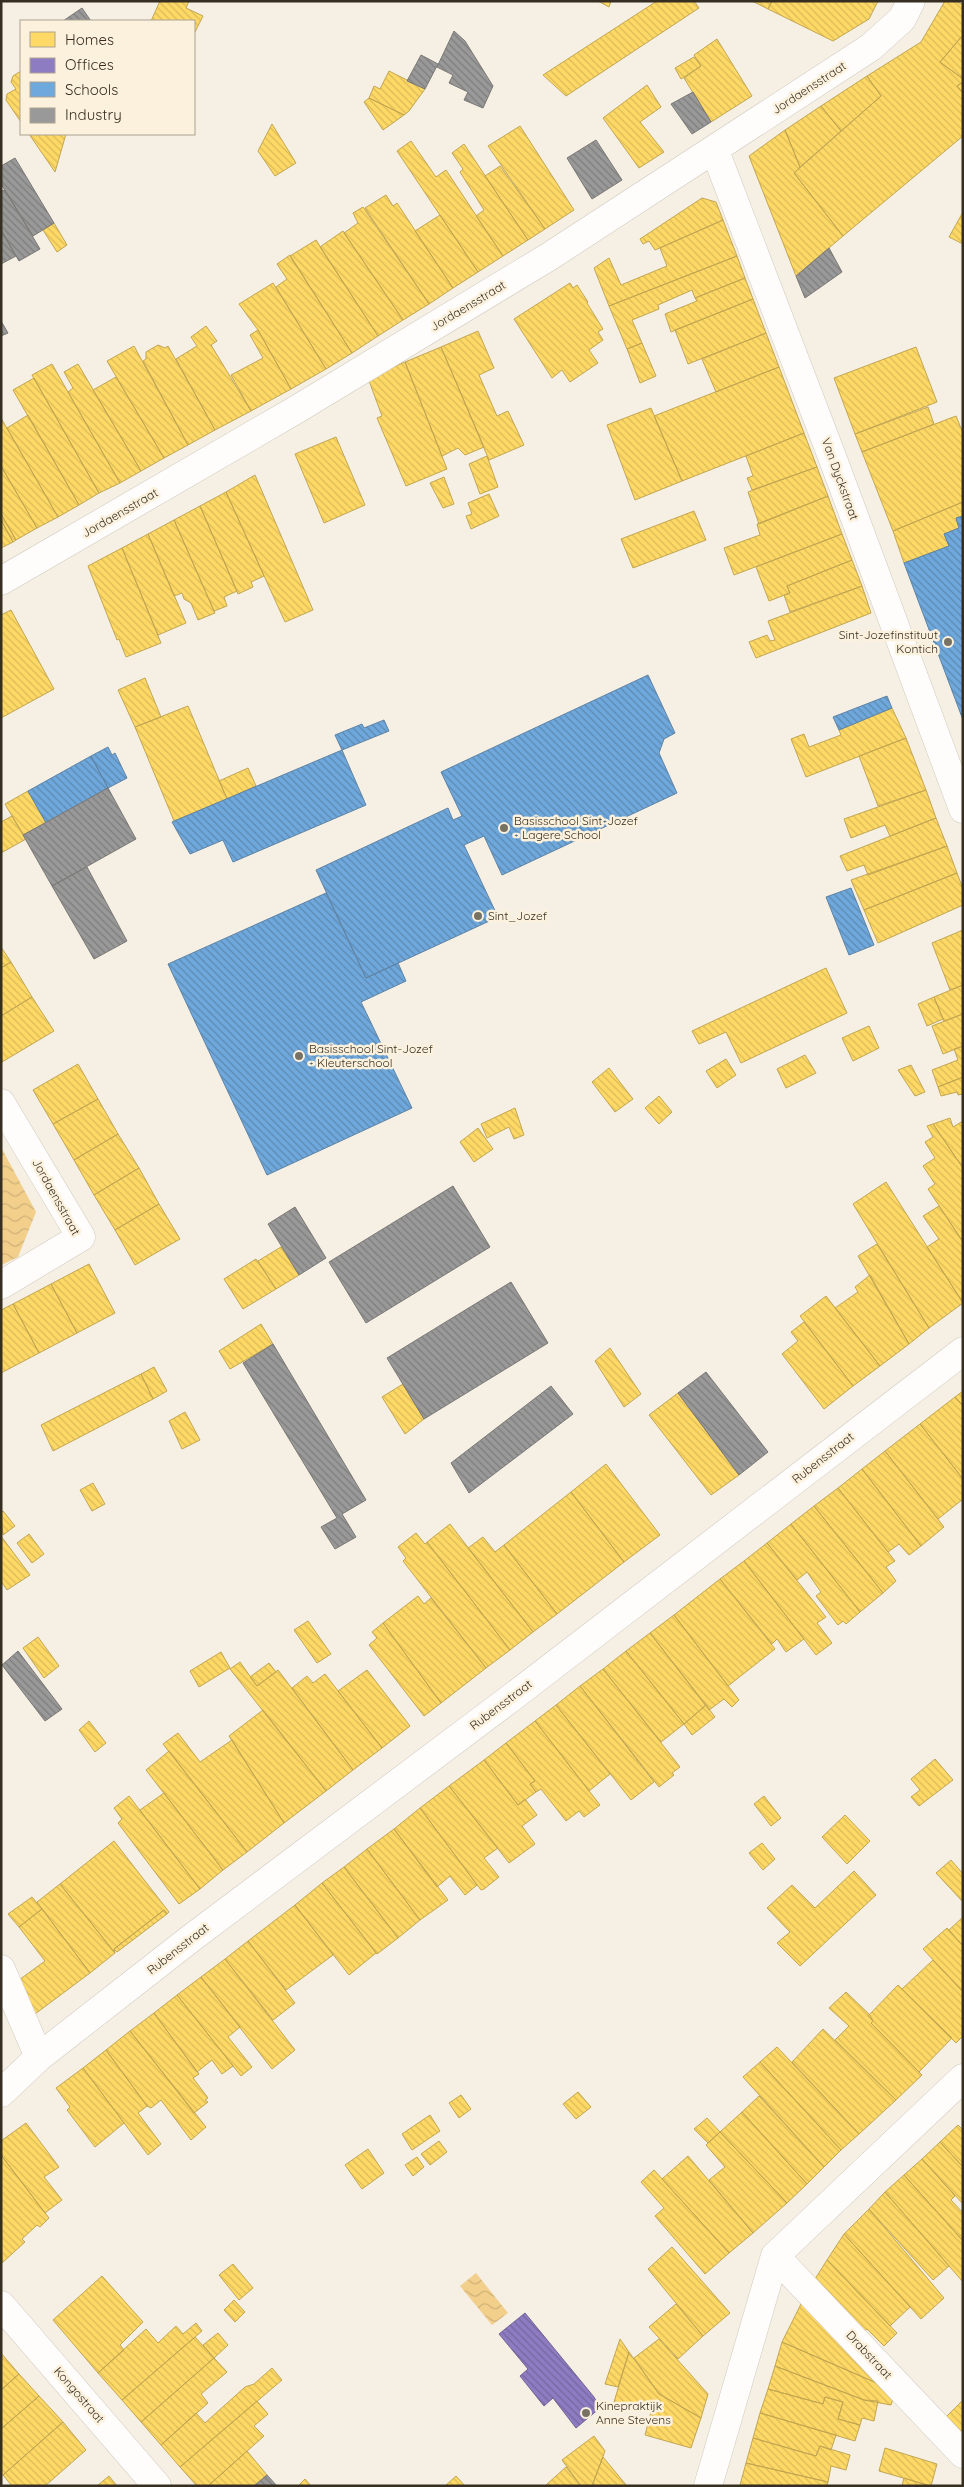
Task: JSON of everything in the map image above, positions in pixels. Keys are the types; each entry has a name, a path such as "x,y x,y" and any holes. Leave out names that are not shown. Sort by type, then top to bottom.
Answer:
{"street":[{"name":"Jordaensstraat","path":"1,581 447,319 715,151 888,35 902,20 911,1"},
{"name":"Van Dyckstraat","path":"715,151 831,454 963,809"},
{"name":"Jordaensstraat","path":"1,1103 81,1237 1,1285"},
{"name":"Rubensstraat","path":"1,2093 39,2057 194,1936 511,1698 963,1351"},
{"path":"1,1970 39,2057"},
{"path":"708,2486 775,2256 963,2078"},
{"name":"Drabstraat","path":"775,2256 963,2454"},
{"name":"Kongostraat","path":"1,2305 157,2486"}],"water":[{"path":"1,1147 36,1212 18,1257 1,1265"},
{"path":"476,2273 508,2313 492,2325 460,2286"}],"building: Homes":[{"path":"160,1 189,1 186,8 203,16 195,32 195,20 151,20"},
{"path":"598,1 611,1 609,7"},
{"path":"657,1 694,1 699,8 566,96 543,75"},
{"path":"752,1 772,1 768,9"},
{"path":"772,1 878,1 869,19 833,41 768,9"},
{"path":"945,1 956,1 963,5 963,35 940,62 963,79 963,82 957,86 963,93 963,136 843,236 794,173 881,96 867,76 921,42"},
{"path":"963,35 963,79 940,62"},
{"path":"717,39 752,96 711,122 684,78 701,66 694,55"},
{"path":"694,57 701,66 681,79 675,68"},
{"path":"389,71 425,89 404,115 369,98 374,86 380,89"},
{"path":"20,72 20,121 6,100 7,94 16,89 11,82 13,76"},
{"path":"867,76 881,96 841,131 821,106"},
{"path":"963,82 963,93 957,86"},
{"path":"647,85 661,107 640,122 664,152 639,168 603,118"},
{"path":"369,98 404,115 383,130 364,102"},
{"path":"821,106 841,131 800,167 785,130"},
{"path":"272,124 296,163 275,176 258,151"},
{"path":"520,126 574,210 545,229 488,146"},
{"path":"785,130 800,167 794,173 843,236 796,276 749,156"},
{"path":"30,135 66,135 55,172"},
{"path":"411,141 436,177 446,170 503,256 478,272 397,151"},
{"path":"464,144 528,240 503,256 476,216 484,210 460,172 463,169 452,153"},
{"path":"500,166 545,229 528,240 485,176"},
{"path":"386,195 393,206 397,203 453,288 429,304 365,208"},
{"path":"702,198 716,202 723,220 655,250 649,241 643,244 640,239"},
{"path":"363,207 429,304 403,320 344,233 358,223 353,213"},
{"path":"963,212 963,244 949,237"},
{"path":"440,215 478,272 453,288 415,231"},
{"path":"723,220 737,256 609,306 594,268 609,258 621,285 667,266 660,248"},
{"path":"54,223 67,245 57,252 43,230"},
{"path":"343,231 403,320 378,336 320,247"},
{"path":"316,240 378,336 352,353 290,256"},
{"path":"290,255 352,353 326,369 276,287 287,279 277,264"},
{"path":"737,256 745,278 695,298 692,290 658,305 659,309 632,320 642,343 627,349 609,306"},
{"path":"745,278 753,299 671,332 665,314 697,301 695,298"},
{"path":"273,283 326,369 291,389 258,330 239,304"},
{"path":"570,283 573,288 577,285 588,302 603,329 598,332 603,340 589,350 598,363 570,382 562,370 552,378 514,319"},
{"path":"753,299 766,333 688,364 675,330"},
{"path":"206,326 217,341 211,345 251,411 215,430 176,359 197,346 191,337"},
{"path":"258,330 291,389 251,411 231,375 263,358 250,335"},
{"path":"478,331 494,368 479,375 497,416 508,411 524,445 489,460 441,347"},
{"path":"766,333 779,367 716,392 702,359"},
{"path":"642,343 656,376 640,383 627,349"},
{"path":"158,345 165,348 168,346 215,430 188,445 143,361 146,359 146,352"},
{"path":"134,346 188,445 164,458 107,361"},
{"path":"441,347 484,447 465,455 458,448 442,456 405,362"},
{"path":"916,347 937,402 855,434 834,378"},
{"path":"405,362 447,469 406,486 377,418 382,416 368,378"},
{"path":"52,364 120,483 99,493 32,375"},
{"path":"78,364 141,471 120,483 68,392 73,388 64,372"},
{"path":"779,367 804,433 682,481 654,416"},
{"path":"116,377 164,458 141,471 93,390"},
{"path":"34,378 99,493 79,505 13,390"},
{"path":"928,407 934,424 862,452 855,434"},
{"path":"651,408 682,481 635,500 607,425"},
{"path":"28,415 79,505 58,517 7,428"},
{"path":"956,416 963,433 963,502 893,531 862,452"},
{"path":"1,418 58,517 37,528 1,466"},
{"path":"804,433 817,467 752,490 747,478 753,476 746,456"},
{"path":"336,437 365,505 324,523 295,454"},
{"path":"487,456 498,487 480,494 469,464"},
{"path":"1,466 37,528 16,540 1,514"},
{"path":"817,467 828,496 759,524 748,492"},
{"path":"255,475 313,610 285,622 226,492"},
{"path":"444,477 454,504 443,508 430,483"},
{"path":"226,492 264,576 251,582 253,587 238,594 200,506"},
{"path":"489,494 499,516 471,529 466,516 472,514 468,503"},
{"path":"828,496 842,534 734,575 724,548 760,535 757,524"},
{"path":"963,502 963,516 956,518 959,528 944,534 949,546 904,563 893,531"},
{"path":"200,506 237,591 224,597 227,606 214,611 174,520"},
{"path":"694,511 706,540 633,568 621,539"},
{"path":"1,514 16,540 13,542 1,520"},
{"path":"1,520 13,542 1,548"},
{"path":"174,520 215,613 198,620 191,603 184,599 182,593 174,596 148,534"},
{"path":"148,534 186,623 158,635 122,548"},
{"path":"842,534 852,560 787,586 790,593 769,601 756,567"},
{"path":"122,548 161,643 126,657 119,639 117,640 88,566"},
{"path":"852,560 862,586 790,612 784,595 790,593 787,586"},
{"path":"862,586 871,613 756,658 749,642 767,635 770,641 775,640 768,621"},
{"path":"11,610 54,689 1,718 1,615"},
{"path":"145,678 161,717 135,727 118,690"},
{"path":"188,706 227,799 174,821 135,727"},
{"path":"892,708 906,738 806,777 791,739 804,734 809,747 841,735 839,730"},
{"path":"906,738 926,790 878,806 859,756"},
{"path":"248,768 256,786 227,799 219,781"},
{"path":"926,790 936,818 890,836 885,825 851,838 844,819"},
{"path":"28,791 46,823 23,835 5,804"},
{"path":"12,816 26,839 1,853 1,822"},
{"path":"936,818 947,846 868,875 864,865 847,871 840,856"},
{"path":"947,846 957,873 864,910 851,880"},
{"path":"957,873 963,889 963,905 878,943 864,910"},
{"path":"963,930 963,985 950,990 932,943"},
{"path":"1,947 11,962 1,968"},
{"path":"11,962 32,997 1,1016 1,968"},
{"path":"826,968 847,1013 741,1063 726,1032 699,1044 692,1031"},
{"path":"963,985 963,1014 944,1021 934,997"},
{"path":"32,997 54,1031 2,1062 1,1016"},
{"path":"934,997 943,1019 927,1026 918,1004"},
{"path":"963,1014 963,1046 943,1054 932,1026"},
{"path":"869,1026 879,1048 853,1061 842,1038"},
{"path":"963,1046 963,1077 938,1087 932,1070 958,1060 954,1049"},
{"path":"805,1055 816,1073 786,1088 777,1069"},
{"path":"726,1059 736,1075 717,1088 706,1071"},
{"path":"78,1064 98,1099 53,1124 33,1090"},
{"path":"911,1065 925,1092 915,1096 898,1070"},
{"path":"609,1068 633,1099 615,1112 592,1082"},
{"path":"963,1077 963,1094 958,1095 957,1092 941,1096 938,1087"},
{"path":"659,1096 672,1112 659,1124 645,1108"},
{"path":"98,1099 118,1134 74,1160 53,1124"},
{"path":"515,1108 524,1135 514,1139 509,1127 487,1138 481,1124"},
{"path":"950,1118 953,1127 963,1121 963,1168 933,1124"},
{"path":"933,1124 963,1168 963,1242 928,1189 935,1184 923,1166 935,1158 925,1142 933,1137 927,1126"},
{"path":"478,1128 493,1149 474,1162 460,1142"},
{"path":"118,1134 139,1168 94,1195 74,1160"},
{"path":"139,1168 159,1204 115,1230 94,1195"},
{"path":"886,1182 963,1303 929,1328 853,1204"},
{"path":"159,1204 180,1239 135,1265 115,1230"},
{"path":"939,1206 963,1242 963,1303 927,1247 939,1239 923,1216"},
{"path":"877,1244 929,1328 909,1344 858,1256"},
{"path":"281,1247 299,1275 276,1289 258,1261"},
{"path":"256,1259 276,1289 243,1309 224,1279"},
{"path":"89,1264 115,1313 77,1333 51,1284"},
{"path":"870,1275 909,1344 880,1366 835,1308 858,1292 855,1287"},
{"path":"51,1284 77,1333 39,1353 13,1304"},
{"path":"826,1296 880,1366 853,1386 800,1316"},
{"path":"13,1304 39,1353 1,1373 1,1310"},
{"path":"804,1322 853,1386 824,1409 782,1354 798,1341 791,1332"},
{"path":"261,1324 273,1344 230,1369 219,1351"},
{"path":"610,1348 641,1394 624,1407 595,1361"},
{"path":"154,1367 167,1391 153,1399 141,1374"},
{"path":"141,1374 153,1399 53,1451 41,1425"},
{"path":"403,1384 424,1419 405,1434 382,1397"},
{"path":"963,1391 963,1406 955,1397"},
{"path":"678,1393 739,1475 711,1495 649,1415"},
{"path":"955,1397 963,1406 963,1479 920,1424"},
{"path":"185,1412 200,1440 182,1449 169,1421"},
{"path":"920,1424 963,1479 963,1499 938,1519 885,1451"},
{"path":"885,1451 944,1527 921,1546 862,1469"},
{"path":"606,1464 660,1535 624,1562 571,1492"},
{"path":"862,1469 921,1546 909,1555 899,1544 888,1552 838,1488"},
{"path":"93,1483 105,1504 92,1511 80,1490"},
{"path":"838,1488 895,1561 886,1567 896,1581 883,1593 814,1506"},
{"path":"571,1492 624,1562 557,1614 504,1545"},
{"path":"814,1506 883,1593 860,1612 791,1524"},
{"path":"3,1511 15,1526 3,1535 1,1513"},
{"path":"450,1524 533,1632 510,1650 427,1542"},
{"path":"791,1524 860,1612 846,1624 843,1621 838,1625 816,1596 821,1592 807,1572 797,1580 767,1543"},
{"path":"416,1533 425,1544 427,1542 510,1650 486,1668 403,1561 406,1558 398,1547"},
{"path":"29,1534 44,1554 32,1563 17,1543"},
{"path":"1,1536 30,1575 7,1590 1,1581"},
{"path":"483,1537 495,1552 504,1545 557,1614 533,1632 468,1548"},
{"path":"767,1543 826,1617 817,1623 832,1643 816,1655 744,1561"},
{"path":"744,1561 804,1639 786,1652 777,1639 772,1644 720,1579"},
{"path":"720,1579 775,1649 728,1686 674,1615"},
{"path":"418,1596 424,1604 431,1598 486,1668 441,1703 383,1623"},
{"path":"674,1615 739,1700 732,1707 724,1699 709,1710 650,1633"},
{"path":"308,1621 331,1654 317,1663 294,1630"},
{"path":"383,1623 441,1703 424,1716 369,1645 377,1638 372,1632"},
{"path":"650,1633 706,1705 684,1724 626,1651"},
{"path":"38,1637 59,1666 44,1678 23,1648"},
{"path":"626,1651 684,1724 661,1742 603,1669"},
{"path":"221,1652 230,1668 199,1687 190,1671"},
{"path":"240,1662 257,1686 278,1670 353,1770 326,1791 230,1669"},
{"path":"269,1663 276,1672 257,1686 250,1677"},
{"path":"603,1669 680,1767 672,1773 674,1775 659,1787 580,1686"},
{"path":"367,1670 410,1726 382,1748 338,1691"},
{"path":"325,1674 382,1748 353,1770 292,1688 307,1676 313,1683"},
{"path":"580,1686 654,1782 631,1800 556,1705"},
{"path":"556,1705 610,1774 589,1791 535,1721"},
{"path":"706,1705 715,1717 692,1735 684,1724"},
{"path":"263,1710 326,1791 284,1823 229,1736"},
{"path":"89,1721 106,1743 95,1752 79,1730"},
{"path":"535,1721 600,1805 584,1817 579,1811 566,1821 541,1789 536,1792 530,1784 535,1781 506,1743"},
{"path":"178,1733 200,1762 232,1740 284,1823 247,1852 163,1744"},
{"path":"506,1743 535,1781 530,1784 536,1792 518,1805 484,1760"},
{"path":"169,1751 247,1852 223,1870 146,1770"},
{"path":"935,1759 953,1780 919,1806 911,1797 920,1790 911,1779"},
{"path":"484,1760 518,1805 525,1799 537,1815 522,1826 535,1844 509,1863 449,1786"},
{"path":"449,1786 498,1848 484,1858 499,1877 481,1890 420,1808"},
{"path":"164,1793 223,1870 200,1889 140,1810"},
{"path":"129,1796 200,1889 179,1904 118,1823 122,1819 114,1808"},
{"path":"764,1796 781,1818 771,1826 754,1804"},
{"path":"420,1808 477,1885 465,1895 450,1876 437,1887 394,1829"},
{"path":"845,1815 870,1841 847,1864 822,1837"},
{"path":"394,1829 448,1900 420,1920 367,1849"},
{"path":"114,1841 169,1912 167,1914 164,1910 114,1949 115,1953 60,1884"},
{"path":"762,1843 775,1859 763,1870 749,1853"},
{"path":"367,1849 420,1920 398,1938 344,1867"},
{"path":"951,1860 963,1874 963,1902 936,1873"},
{"path":"344,1867 398,1938 377,1954 322,1883"},
{"path":"854,1871 876,1895 800,1966 777,1943 790,1932 767,1908 792,1885 815,1908"},
{"path":"322,1883 376,1953 349,1975 295,1905"},
{"path":"60,1884 115,1953 90,1973 37,1902"},
{"path":"32,1897 42,1909 19,1927 8,1914"},
{"path":"295,1905 333,1955 286,1990 248,1941"},
{"path":"42,1909 90,1973 35,2014 19,1980 45,1961 19,1927"},
{"path":"164,1910 167,1914 117,1952 114,1949"},
{"path":"963,1917 963,1946 949,1930"},
{"path":"947,1928 963,1946 963,1992 923,1949"},
{"path":"248,1941 295,2003 273,2020 225,1959"},
{"path":"225,1959 295,2050 272,2069 201,1977"},
{"path":"933,1960 963,1992 963,2036 956,2043 902,1989"},
{"path":"201,1977 240,2027 228,2037 252,2067 241,2076 177,1995"},
{"path":"898,1985 952,2038 919,2072 871,2023 873,2021 868,2016"},
{"path":"846,1992 870,2015 873,2021 871,2023 922,2075 896,2100 835,2040 849,2026 829,2008"},
{"path":"177,1995 233,2066 222,2074 212,2060 197,2072 154,2013"},
{"path":"154,2013 199,2074 193,2078 208,2098 205,2100 208,2102 194,2113 130,2031"},
{"path":"823,2029 896,2100 859,2134 792,2062"},
{"path":"130,2031 206,2127 191,2140 161,2100 151,2108 147,2106 106,2050"},
{"path":"777,2047 859,2134 841,2150 760,2062"},
{"path":"106,2050 147,2106 138,2113 161,2144 148,2155 83,2068"},
{"path":"760,2062 841,2150 824,2167 743,2077"},
{"path":"83,2068 124,2123 95,2147 67,2110 70,2107 56,2088"},
{"path":"578,2092 591,2107 576,2119 563,2104"},
{"path":"461,2095 471,2109 459,2118 449,2103"},
{"path":"759,2096 824,2167 807,2184 742,2112"},
{"path":"742,2112 807,2184 787,2203 720,2132"},
{"path":"430,2115 440,2131 412,2150 402,2134"},
{"path":"707,2118 720,2132 708,2143 694,2129"},
{"path":"26,2123 59,2167 44,2177 62,2200 45,2213 1,2155 1,2141"},
{"path":"958,2125 963,2130 963,2167 940,2142"},
{"path":"720,2132 787,2203 753,2233 709,2180 725,2167 706,2145"},
{"path":"439,2141 447,2152 430,2165 421,2154"},
{"path":"940,2142 963,2167 963,2204 922,2159"},
{"path":"368,2149 384,2173 362,2189 345,2165"},
{"path":"1,2155 49,2218 40,2227 37,2225 22,2239 25,2242 2,2263"},
{"path":"688,2156 753,2233 729,2253 662,2179"},
{"path":"417,2157 424,2167 413,2176 405,2165"},
{"path":"922,2159 955,2196 951,2200 963,2213 963,2241 904,2175"},
{"path":"654,2170 729,2253 705,2274 655,2216 664,2208 641,2182"},
{"path":"904,2175 963,2241 963,2282 885,2192"},
{"path":"885,2192 949,2266 933,2280 869,2209"},
{"path":"869,2209 944,2298 921,2319 844,2234"},
{"path":"844,2234 910,2307 890,2326 827,2260"},
{"path":"672,2247 730,2313 703,2336 648,2269"},
{"path":"827,2260 897,2333 884,2346 867,2329 859,2336 810,2287"},
{"path":"233,2264 253,2288 239,2300 219,2275"},
{"path":"102,2276 143,2322 120,2345 124,2350 98,2373 53,2320"},
{"path":"234,2300 245,2312 235,2322 224,2310"},
{"path":"802,2302 895,2391 782,2342"},
{"path":"676,2304 703,2336 678,2359 649,2327"},
{"path":"196,2323 202,2331 122,2400 98,2373 146,2329 158,2343 176,2326 183,2334"},
{"path":"218,2333 228,2345 214,2358 203,2345"},
{"path":"195,2337 214,2358 141,2422 122,2400"},
{"path":"620,2339 629,2352 618,2387 605,2384"},
{"path":"659,2339 708,2394 701,2418 659,2394 634,2358"},
{"path":"782,2342 895,2391 891,2405 864,2400 775,2366"},
{"path":"629,2352 659,2394 701,2418 691,2448 645,2435 651,2412 614,2402"},
{"path":"1,2353 19,2374 1,2390"},
{"path":"214,2358 227,2372 201,2394 208,2403 161,2445 141,2422"},
{"path":"775,2366 864,2400 878,2401 874,2421 862,2418 860,2425 838,2419 843,2402 825,2397 823,2404 768,2389"},
{"path":"272,2368 282,2380 180,2467 161,2445 196,2413 205,2423 245,2387 254,2384"},
{"path":"19,2374 39,2396 1,2429 1,2390"},
{"path":"768,2389 823,2404 825,2397 843,2402 838,2419 860,2425 855,2441 760,2413"},
{"path":"39,2396 63,2422 3,2475 1,2474 1,2429"},
{"path":"257,2401 268,2414 254,2426 264,2436 208,2486 197,2486 180,2467"},
{"path":"963,2402 963,2439 944,2419"},
{"path":"760,2413 836,2435 831,2450 820,2446 816,2456 753,2438"},
{"path":"63,2422 86,2450 45,2486 12,2486 3,2475"},
{"path":"594,2436 605,2451 592,2486 581,2486 562,2460"},
{"path":"753,2438 816,2456 820,2446 850,2455 846,2470 831,2466 828,2482 746,2463"},
{"path":"885,2448 937,2464 931,2486 879,2471"},
{"path":"247,2451 267,2475 254,2486 208,2486"},
{"path":"603,2457 627,2486 592,2486"},
{"path":"746,2463 828,2482 827,2486 740,2485"},
{"path":"566,2467 581,2486 546,2485"},
{"path":"109,2476 117,2486 97,2486"},
{"path":"456,2476 465,2486 445,2486"},
{"path":"904,2478 926,2485 926,2486 902,2486"},
{"path":"305,2479 311,2486 298,2486"}],"building: Offices":[{"path":"525,2313 594,2397 600,2408 576,2428 553,2398 544,2406 520,2376 528,2369 499,2334"}],"building: Schools":[{"name":"Sint-Jozefinstituut Kontich","path":"963,516 963,720 904,563 949,546 944,534 959,528 956,518"},
{"name":"Basisschool Sint-Jozef - Lagere School","path":"648,675 675,733 664,739 659,753 677,793 502,875 484,836 464,845 498,917 366,978 316,870 448,808 453,820 462,816 441,772"},
{"path":"887,696 892,708 839,730 833,717"},
{"path":"384,720 389,731 342,750 335,735 362,724 364,728"},
{"path":"108,747 112,755 115,753 127,778 108,788 91,756"},
{"path":"342,750 366,805 233,862 223,840 190,854 172,822"},
{"path":"91,756 108,788 46,823 28,791"},
{"path":"851,888 874,945 849,955 826,897"},
{"name":"Basisschool Sint-Jozef - Kleuterschool","path":"326,893 366,978 398,963 406,981 361,1002 412,1108 267,1175 168,964"}],"building: Industry":[{"path":"82,8 90,20 64,20"},
{"path":"454,31 465,41 493,86 483,108 464,100 468,92 449,83 453,75 437,67"},
{"path":"421,55 438,64 425,89 407,81"},
{"path":"693,92 711,122 692,134 671,104"},
{"path":"596,140 622,180 592,199 567,158"},
{"path":"15,158 54,223 33,236 1,184 1,166"},
{"path":"5,190 40,249 19,261 1,230 1,191"},
{"path":"1,230 16,256 1,264"},
{"path":"829,248 842,272 805,298 796,276"},
{"path":"1,321 8,333 1,336"},
{"path":"108,788 136,839 52,886 23,835"},
{"path":"87,867 127,941 94,959 52,886"},
{"path":"453,1186 490,1247 366,1323 329,1262"},
{"path":"295,1207 326,1258 299,1275 268,1224"},
{"path":"511,1282 548,1343 424,1419 387,1358"},
{"path":"273,1344 366,1500 342,1514 356,1537 335,1549 321,1527 337,1518 243,1363"},
{"path":"706,1372 768,1452 739,1475 678,1393"},
{"path":"551,1386 573,1414 469,1493 451,1463"},
{"path":"18,1651 62,1709 45,1721 2,1665"},
{"path":"267,2475 277,2486 254,2486"}],"place":[{"name":"Sint-Jozefinstituut Kontich","path":"948,642"},
{"name":"Basisschool Sint-Jozef - Lagere School","path":"504,828"},
{"name":"Sint_Jozef","path":"478,916"},
{"name":"Basisschool Sint-Jozef - Kleuterschool","path":"299,1056"},
{"name":"Kinepraktijk Anne Stevens","path":"586,2413"}]}
